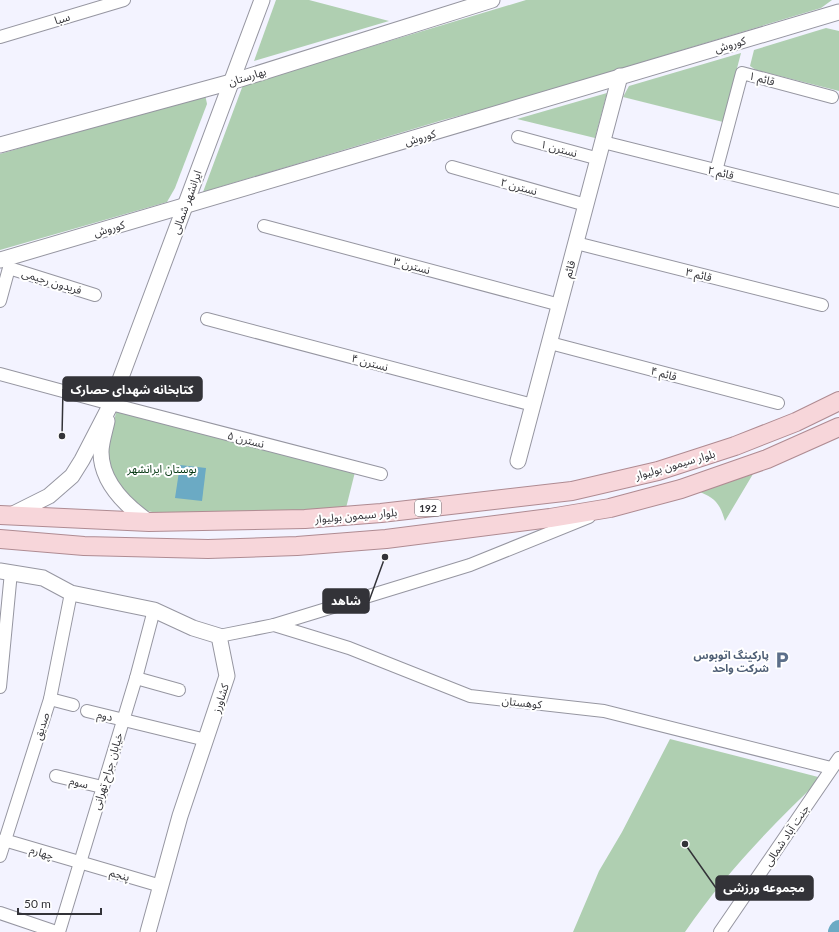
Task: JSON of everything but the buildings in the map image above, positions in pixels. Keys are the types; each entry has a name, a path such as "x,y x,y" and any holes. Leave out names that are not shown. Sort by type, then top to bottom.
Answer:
{"main road":[{"name":"بلوار سیمون بولیوار","path":"4,516 149,522 320,518 381,513 572,491 658,471 735,446 796,422 839,401"},
{"name":"192","path":"0,539 84,546 200,549 297,546 394,538 550,518 610,508 681,488 766,459 839,427"}],"street":[{"name":"سبا","path":"0,37 124,0"},
{"name":"ایرانشهر شمالی","path":"111,404 262,0"},
{"name":"بهارستان","path":"0,145 231,82 492,0"},
{"name":"کوروش","path":"5,264 185,206 490,117 620,76 839,12"},
{"name":"قائم ۱","path":"716,171 742,73 832,97"},
{"name":"قائم","path":"518,461 620,76"},
{"name":"نسترن ۱","path":"518,137 599,159"},
{"name":"قائم ۲","path":"603,142 839,201"},
{"name":"نسترن ۲","path":"452,167 586,205"},
{"name":"نسترن ۳","path":"264,226 560,305"},
{"name":"قائم ۳","path":"576,243 822,305"},
{"name":"فریدون رحیمی","path":"5,264 95,295"},
{"path":"0,301 5,264"},
{"name":"نسترن ۴","path":"207,319 534,405"},
{"name":"قائم ۴","path":"550,343 778,403"},
{"name":"نسترن ۵","path":"0,374 381,474"},
{"path":"4,516 49,496 72,476 111,404"},
{"path":"111,404 101,451 106,475 121,498 136,513 149,522"},
{"path":"274,625 470,565 610,508"},
{"path":"0,687 6,571 43,578 71,594 154,610 193,628 219,636"},
{"name":"صدیق","path":"0,856 50,698 71,594"},
{"name":"خیابان جراح تهرانی","path":"57,932 136,678 154,610"},
{"name":"کوهستان","path":"219,636 274,625 349,648 470,696 604,711 831,768"},
{"name":"کشاورز","path":"148,932 180,816 227,676 219,636"},
{"path":"136,678 179,690"},
{"path":"50,698 73,705"},
{"name":"دوم","path":"87,711 206,740"},
{"name":"جنت آباد شمالی","path":"720,932 839,758"},
{"name":"سوم","path":"56,776 102,787"},
{"name":"چهارم","path":"4,840 79,863"},
{"name":"پنجم","path":"79,863 161,886"},
{"path":"0,913 57,932"}],"green space":[{"path":"276,0 309,0 389,21 254,61"},
{"path":"526,0 832,0 821,8 504,104 443,120 203,192 243,85"},
{"path":"826,28 839,31 839,91 756,70 750,66 754,50"},
{"path":"741,53 723,122 623,97 629,86"},
{"path":"607,93 595,138 517,119"},
{"path":"205,94 207,104 175,188 167,202 0,250 0,154"},
{"name":"بوستان ایرانشهر","path":"117,409 355,472 346,508 243,513 163,514 147,511 134,504 113,476 106,451"},
{"path":"753,474 725,521 717,503 710,497 700,492"},
{"path":"670,739 822,778 749,851 716,890 685,932 573,932 599,871 622,832"}],"water":[{"path":"180,465 206,468 202,501 175,498"}],"place":[{"name":"کتابخانه شهدای حصارک","path":"62,436"},
{"name":"شاهد","path":"385,557"},
{"name":"پارکینگ اتوبوس شرکت واحد","path":"782,660"},
{"name":"مجموعه ورزشی","path":"685,844"}]}
